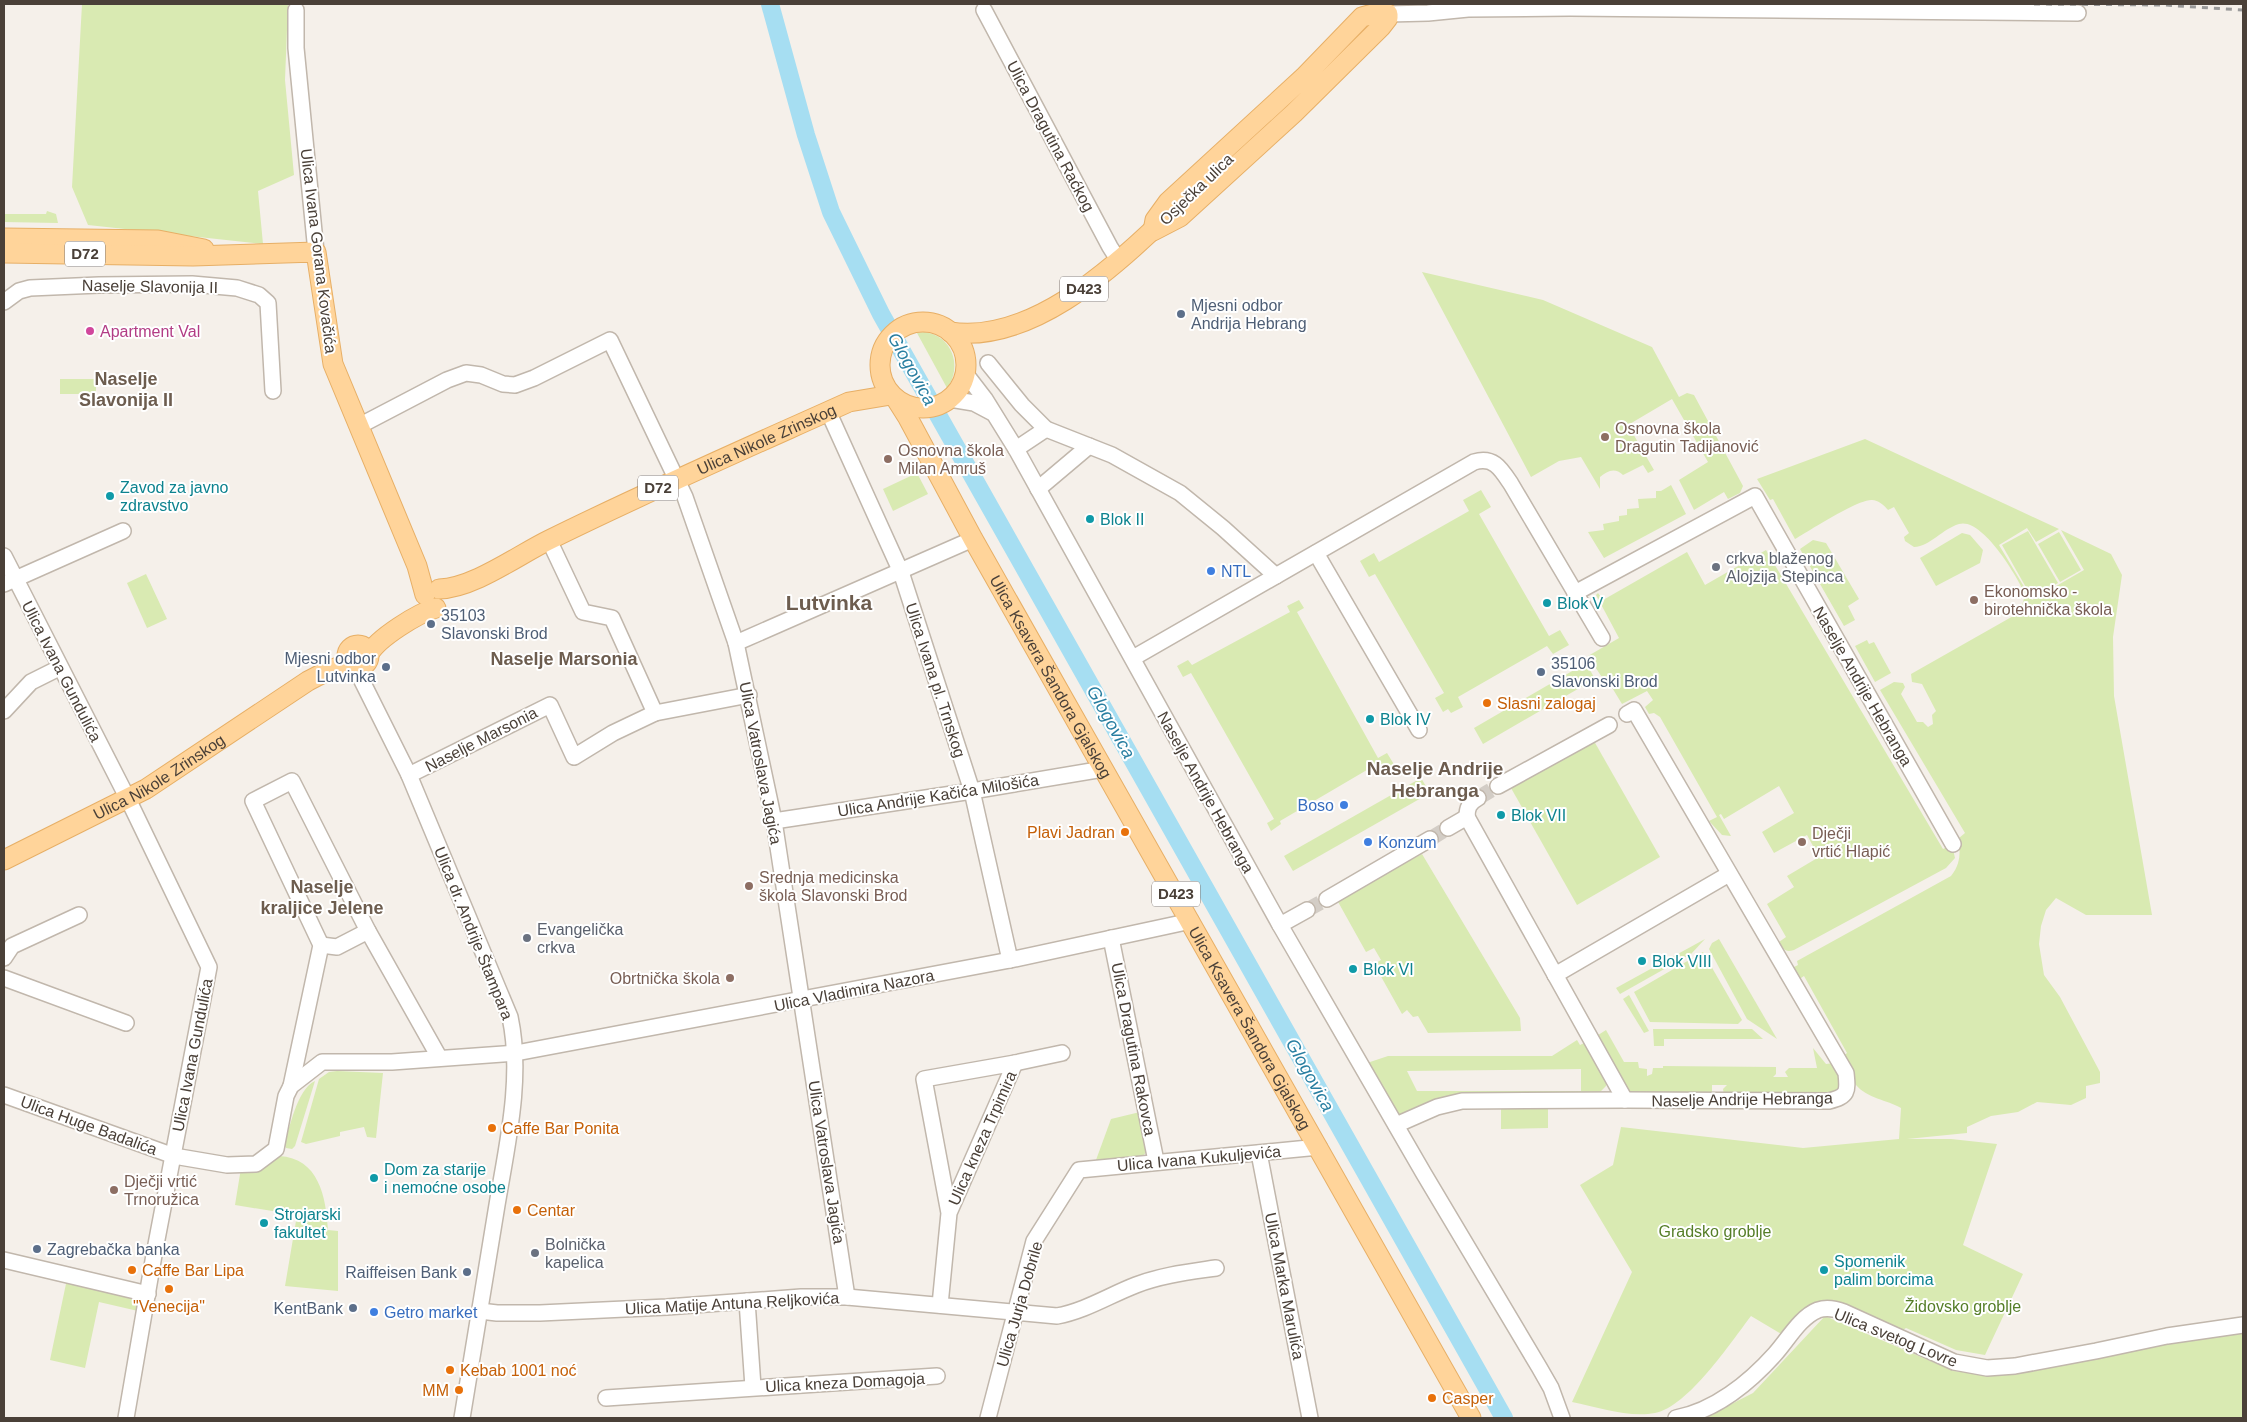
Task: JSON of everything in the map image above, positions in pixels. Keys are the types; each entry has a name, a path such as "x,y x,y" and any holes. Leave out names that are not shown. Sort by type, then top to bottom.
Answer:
{"main road":[{"path":"1153,230 1155,220 1168,202 1304,77 1362,17 1372,14 1388,14"},
{"name":"Osječka ulica","path":"950,332 975,334 1003,328 1040,314 1086,288 1153,230 1369,22"},
{"name":"D72","path":"4,238 158,240 226,254"},
{"name":"D72","path":"4,253 193,256 316,252"},
{"name":"Ulica Ivana Gorana Kovačića","path":"316,252 333,364 417,566 434,597"},
{"name":"D423","path":"927,456 908,418 882,380 880,370 885,346 890,338 905,327 921,323 933,324 950,332"},
{"name":"Osječka ulica","path":"966,369 975,349 1003,328"},
{"path":"950,332 961,346 966,369"},
{"name":"D423","path":"927,456 925,444 935,408 962,384 966,369"},
{"name":"Ulica Nikole Zrinskog","path":"4,860 128,799 308,681 316,673 358,657 424,612 434,597 470,582 549,540 677,479 849,402 870,385 880,370"},
{"path":"894,397 908,406 935,408"},
{"name":"Ulica Nikole Zrinskog","path":"849,402 894,397"},
{"name":"Ulica Ksavera Šandora Gjalskog","path":"927,456 1471,1418"}],"street":[{"path":"1388,14 1468,9 1570,8 2078,13"},
{"name":"Ulica Ivana Gorana Kovačića","path":"296,10 296,48 316,252"},
{"name":"Ulica Dragutina Raćkog","path":"984,10 1105,238 1120,260"},
{"name":"Naselje Slavonija II","path":"4,302 19,291 30,288 99,285 192,284 237,288 259,295 268,303 273,391"},
{"name":"Ulica Vatroslava Jagića","path":"359,426 447,380 466,373 481,375 502,384 515,385 534,378 610,340 685,497 736,643 749,695 774,821 847,1297"},
{"path":"988,362 1022,405 1046,429 1133,466 1180,493 1276,576"},
{"name":"Naselje Andrije Hebranga","path":"966,369 992,413 1016,448 1280,926 1539,1367 1562,1418"},
{"path":"935,408 974,403 992,413"},
{"name":"Ulica Ivana pl. Trnskog","path":"828,411 901,572 972,791 1010,960"},
{"path":"1016,448 1046,429"},
{"path":"1038,490 1089,446"},
{"path":"1133,658 1474,462 1490,460 1500,467 1511,484 1602,638"},
{"name":"Naselje Andrije Hebranga","path":"1575,593 1755,496 1953,844"},
{"path":"9,581 123,531"},
{"path":"736,643 974,539"},
{"path":"549,540 583,612 612,618 655,712 749,695"},
{"path":"1316,553 1419,730"},
{"name":"Ulica Ivana Gundulića","path":"4,556 9,581 59,668 128,799 209,966 154,1254 126,1418"},
{"name":"Ulica dr. Andrije Štampara","path":"358,657 370,698 409,775 510,1018 516,1053 507,1144 462,1418"},
{"path":"4,711 31,682 59,668"},
{"name":"Naselje Marsonia","path":"409,775 550,704 574,757 613,733 655,712"},
{"name":"Naselje Andrije Hebranga","path":"1396,1125 1437,1107 1462,1101 1829,1101 1841,1098 1846,1093 1846,1073 1634,710 1628,714"},
{"path":"1498,786 1609,725"},
{"name":"Ulica Andrije Kačića Milošića","path":"774,821 972,791 1103,768"},
{"path":"368,931 337,947 321,945 253,801 292,781 368,931 439,1057"},
{"path":"1478,798 1471,802 1467,809 1467,818 1625,1100"},
{"path":"1448,828 1467,818"},
{"path":"1327,899 1430,839"},
{"path":"1555,975 1729,874"},
{"path":"1280,926 1307,910"},
{"path":"4,958 12,946 78,915"},
{"name":"Ulica Vladimira Nazora","path":"322,1062 392,1062 439,1057 516,1053 1010,960 1191,921"},
{"name":"Ulica Dragutina Rakovca","path":"1111,938 1156,1161"},
{"name":"Ulica Huge Badalića","path":"4,1095 174,1156 227,1165 256,1164 276,1149 286,1096 291,1086 321,945"},
{"path":"4,978 126,1023"},
{"path":"291,1086 322,1062 309,1056 298,1047"},
{"name":"Ulica kneza Trpimira","path":"940,1305 949,1212 924,1079 1062,1053"},
{"name":"Ulica kneza Trpimira","path":"949,1212 1015,1063"},
{"name":"Ulica Ivana Kukuljevića","path":"1079,1170 1156,1161 1259,1154 1319,1147"},
{"name":"Ulica Marka Marulića","path":"1259,1154 1310,1418"},
{"name":"Ulica Jurja Dobrile","path":"988,1418 1034,1241 1079,1170"},
{"path":"4,1260 148,1294"},
{"name":"Ulica Matije Antuna Reljkovića","path":"480,1311 497,1314 540,1313 801,1297 847,1297 1044,1316 1071,1313 1137,1284 1164,1277 1216,1268"},
{"name":"Ulica kneza Domagoja","path":"747,1301 753,1387"},
{"name":"Ulica svetog Lovre","path":"1676,1418 1699,1412 1737,1390 1757,1373 1809,1316 1817,1310 1835,1308 1954,1362 1988,1368 2014,1366 2168,1336 2243,1325"},
{"name":"Ulica kneza Domagoja","path":"606,1398 937,1376"}],"green space":[{"path":"82,4 288,4 285,80 294,175 258,191 263,244 88,225 72,187"},
{"path":"47,211 56,214 58,223 4,222 4,214 46,214"},
{"name":"Osnovna škola Dragutin Tadijanović","path":"1422,272 1543,300 1652,347 1679,397 1687,393 1694,395 1743,486 1740,493 1728,499 1724,492 1694,510 1679,480 1708,462 1672,399 1628,425 1654,470 1648,473 1643,465 1623,475 1617,471 1608,472 1600,477 1600,489 1581,457 1559,461 1531,477"},
{"path":"917,333 934,334 942,339 952,353 954,371 952,380 947,388"},
{"path":"60,379 96,379 96,394 60,394"},
{"path":"1865,439 2059,529 2036,542 2027,528 1999,545 2032,600 2084,570 2061,530 2111,554 2122,575 2113,637 2114,696 2152,915 2086,915 2056,898 2046,910 2041,926 2039,944 2044,975 2060,997 2100,1072 2100,1083 2086,1086 2086,1098 2071,1105 2037,1102 2018,1112 1991,1116 1967,1127 1967,1133 1907,1139 1951,1139 1997,1144 1963,1245 2023,1274 1985,1355 1956,1350 1906,1328 1900,1332 1842,1305 1783,1335 1751,1316 1721,1357 1695,1387 1668,1408 1655,1413 1624,1413 1572,1402 1632,1272 1580,1185 1613,1165 1621,1127 1803,1148 1899,1139 1901,1108 1871,1096 1856,1085 1841,1058 1847,1053 1804,976 1798,980 1792,968 1798,965 1797,961 1951,876 1954,872 1959,858 1959,838 1965,833 1880,690 1894,682 1903,683 1905,687 1901,694 1917,722 1923,722 1928,727 1933,724 1932,715 1936,711 1922,684 1912,682 1911,674 2015,615 2021,610 2025,594 2007,562 1988,538 1978,529 1968,524 1959,524 1926,544 1914,547 1905,541 1904,537 1909,533 1894,507 1888,510 1874,500 1865,501 1845,510 1795,539 1773,499 1770,500 1757,479"},
{"path":"917,473 928,494 893,511 883,489"},
{"path":"1671,485 1686,514 1604,558 1588,532 1604,530 1603,524 1619,521 1619,516 1627,515 1627,509 1639,508 1638,499 1656,498 1656,491 1661,491"},
{"path":"1481,490 1491,507 1479,514 1549,636 1560,630 1569,645 1553,654 1547,646 1458,697 1463,707 1451,713 1448,709 1443,712 1435,698 1444,693 1375,574 1369,577 1360,561 1374,553 1379,562 1469,511 1463,500"},
{"path":"2028,531 2058,583 2032,598 2002,545"},
{"path":"2059,532 2081,570 2060,582 2038,544"},
{"path":"1962,533 1970,535 1983,550 1980,563 1936,586 1920,558"},
{"path":"1813,540 1826,543 1859,599 1848,606 1855,620 1844,626 1800,549"},
{"path":"1766,550 1943,849 1952,845 1955,858 1946,868 1794,950 1788,951 1779,942 1786,937 1767,904 1794,887 1787,876 1819,857 1807,835 1774,853 1762,832 1794,813 1779,786 1724,819 1721,814 1719,815 1731,836 1722,835 1709,821 1717,817 1660,717 1654,713 1649,714 1645,707 1653,700 1647,691 1622,704 1608,681 1605,682 1588,656 1619,638 1596,595 1598,593 1603,600 1687,552 1705,585"},
{"path":"146,574 167,619 147,628 127,583"},
{"path":"1299,600 1304,608 1297,612 1378,758 1387,753 1395,766 1383,773 1380,768 1374,771 1372,767 1280,821 1281,824 1271,831 1267,823 1274,819 1198,685 1191,673 1183,677 1177,666 1188,660 1192,665 1290,612 1287,606"},
{"path":"1867,640 1869,644 1874,642 1891,673 1875,682 1855,646"},
{"path":"1586,663 1595,679 1483,744 1474,728"},
{"path":"1594,741 1660,857 1577,905 1511,788"},
{"path":"1421,778 1430,793 1293,871 1284,856"},
{"path":"1422,854 1520,1018 1521,1031 1428,1033 1418,1016 1413,1017 1407,1010 1402,1014 1374,964 1381,960 1374,948 1366,952 1337,900"},
{"path":"1705,939 1691,954 1620,994 1616,988"},
{"path":"1719,939 1777,1039 1747,1019 1709,949 1712,943"},
{"path":"1703,952 1742,1020 1738,1024 1650,1022 1634,992"},
{"path":"1629,995 1649,1031 1644,1033 1623,999"},
{"path":"1653,1029 1752,1029 1763,1039 1664,1039 1664,1046 1654,1046"},
{"path":"1606,1030 1624,1062 1638,1062 1639,1068 1647,1069 1647,1076 1652,1074 1653,1068 1663,1068 1663,1066 1776,1067 1776,1074 1773,1077 1788,1077 1785,1072 1789,1068 1817,1068 1813,1048 1826,1064 1834,1063 1841,1076 1842,1088 1833,1096 1724,1095 1723,1089 1727,1085 1712,1085 1712,1093 1629,1093 1595,1037"},
{"path":"1577,1040 1580,1045 1586,1042 1607,1080 1606,1086 1597,1095 1481,1095 1402,1115 1396,1113 1367,1063 1388,1056 1552,1056","holes":["1581,1069 1581,1091 1417,1091 1407,1071"]},
{"path":"329,1072 383,1073 376,1138 367,1137 364,1127 340,1132 340,1136 306,1144 301,1142 319,1079"},
{"path":"315,1081 295,1146 292,1149 286,1148 284,1144 299,1100 303,1092"},
{"path":"1501,1106 1548,1106 1548,1128 1501,1129"},
{"path":"1140,1112 1148,1151 1140,1158 1096,1160 1111,1119"},
{"path":"279,1156 293,1158 303,1164 318,1181 325,1205 328,1230 338,1231 338,1291 285,1286 297,1215 235,1205 241,1168"},
{"path":"67,1279 140,1296 138,1311 99,1302 85,1368 50,1360"},
{"path":"1825,1316 1954,1371 1978,1374 2004,1373 2243,1330 2243,1418 1704,1418 1753,1393"}],"waterway":[{"name":"Glogovica","path":"770,4 806,135 831,212 881,314 1504,1418"}],"tunnel":[{"path":"1478,798 1498,786"},
{"path":"1430,839 1448,828"},
{"path":"1307,910 1327,899"}],"railway":[{"path":"2034,4 2164,5 2243,10"}],"place":[{"name":"Mjesni odbor Andrija Hebrang","path":"1181,314"},
{"name":"Apartment Val","path":"90,331"},
{"name":"Osnovna škola Dragutin Tadijanović","path":"1605,437"},
{"name":"Osnovna škola Milan Amruš","path":"888,459"},
{"name":"Zavod za javno zdravstvo","path":"110,496"},
{"name":"Blok II","path":"1090,519"},
{"name":"crkva blaženog Alojzija Stepinca","path":"1716,567"},
{"name":"NTL","path":"1211,571"},
{"name":"Ekonomsko - birotehnička škola","path":"1974,600"},
{"name":"Blok V","path":"1547,603"},
{"name":"35103 Slavonski Brod","path":"431,624"},
{"name":"Mjesni odbor Lutvinka","path":"386,667"},
{"name":"35106 Slavonski Brod","path":"1541,672"},
{"name":"Slasni zalogaj","path":"1487,703"},
{"name":"Blok IV","path":"1370,719"},
{"name":"Boso","path":"1344,805"},
{"name":"Blok VII","path":"1501,815"},
{"name":"Plavi Jadran","path":"1125,832"},
{"name":"Konzum","path":"1368,842"},
{"name":"Dječji vrtić Hlapić","path":"1802,842"},
{"name":"Srednja medicinska škola Slavonski Brod","path":"749,886"},
{"name":"Evangelička crkva","path":"527,938"},
{"name":"Blok VIII","path":"1642,961"},
{"name":"Blok VI","path":"1353,969"},
{"name":"Obrtnička škola","path":"730,978"},
{"name":"Caffe Bar Ponita","path":"492,1128"},
{"name":"Dom za starije i nemoćne osobe","path":"374,1178"},
{"name":"Dječji vrtić Trnoružica","path":"114,1190"},
{"name":"Centar","path":"517,1210"},
{"name":"Strojarski fakultet","path":"264,1223"},
{"name":"Zagrebačka banka","path":"37,1249"},
{"name":"Bolnička kapelica","path":"535,1253"},
{"name":"Caffe Bar Lipa","path":"132,1270"},
{"name":"Spomenik palim borcima","path":"1824,1270"},
{"name":"Raiffeisen Bank","path":"467,1272"},
{"name":"\"Venecija\"","path":"169,1289"},
{"name":"KentBank","path":"353,1308"},
{"name":"Getro market","path":"374,1312"},
{"name":"Kebab 1001 noć","path":"450,1370"},
{"name":"MM","path":"459,1390"},
{"name":"Casper","path":"1432,1398"}],"district":[{"name":"Naselje Slavonija II","path":"126,389"},
{"name":"Lutvinka","path":"829,603"},
{"name":"Naselje Marsonia","path":"564,659"},
{"name":"Naselje Andrije Hebranga","path":"1435,779"},
{"name":"Naselje kraljice Jelene","path":"322,898"}],"park label":[{"name":"Gradsko groblje","path":"1715,1231"},
{"name":"Židovsko groblje","path":"1963,1306"}]}
